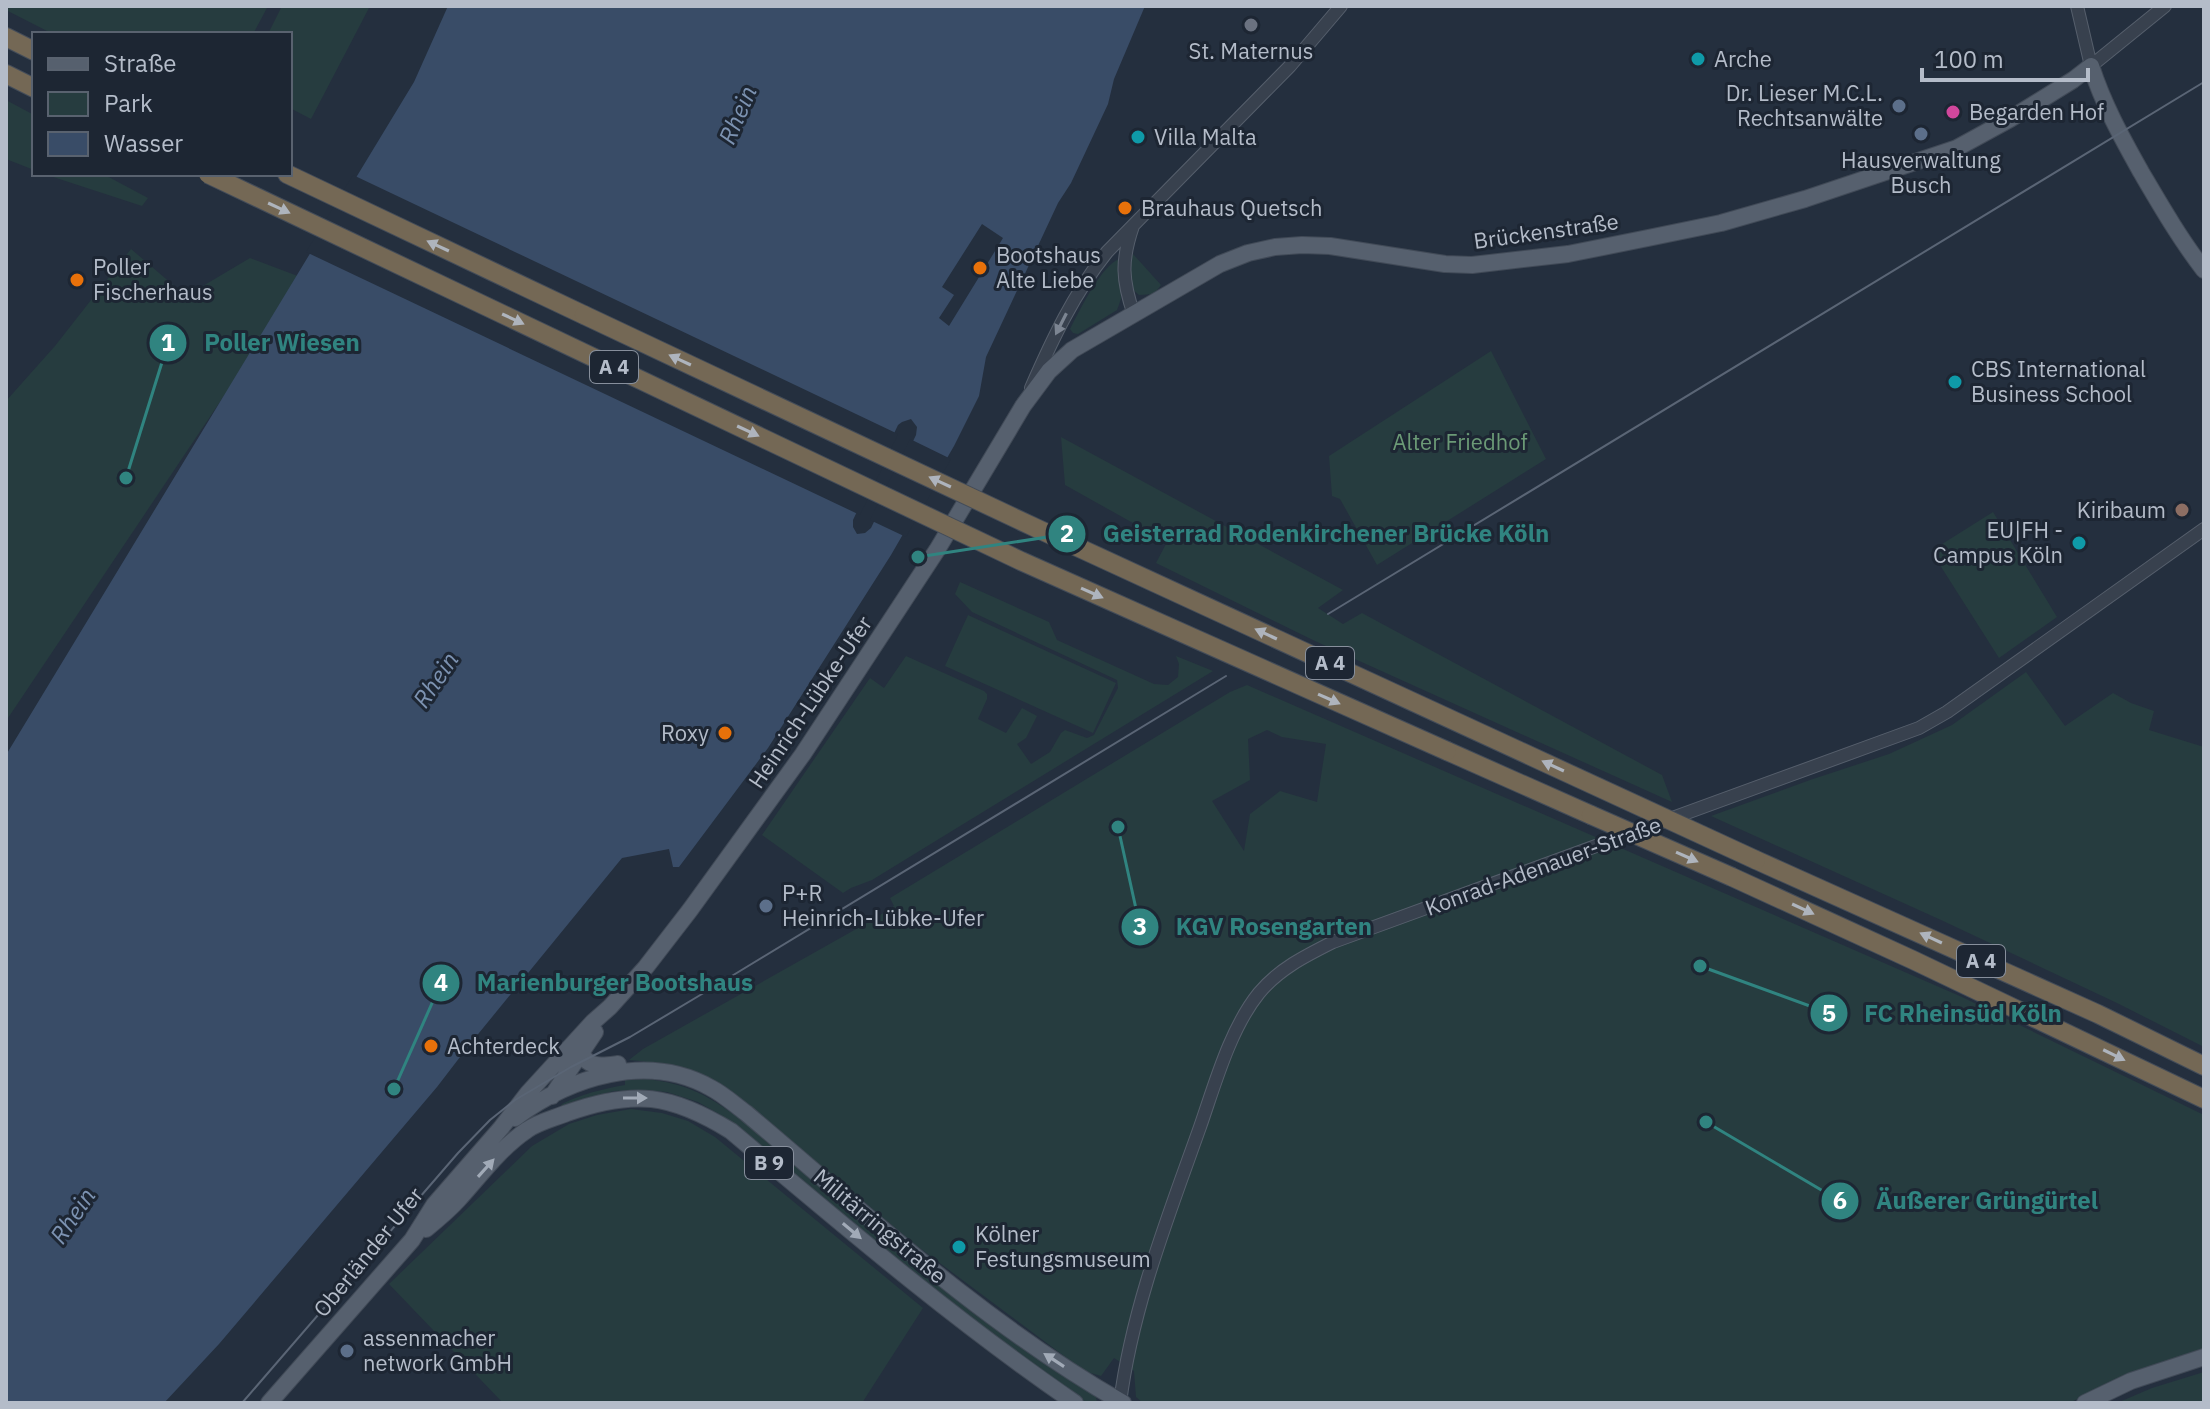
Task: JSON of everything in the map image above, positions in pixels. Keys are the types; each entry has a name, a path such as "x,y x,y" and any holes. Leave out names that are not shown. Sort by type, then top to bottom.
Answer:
{"highway":[{"path":"6,37 32,50"},
{"path":"6,74 32,87"},
{"name":"A 4","path":"212,176 1021,561 1732,877 2204,1099"},
{"name":"A 4","path":"291,176 1022,521 2084,1008 2204,1066"}],"main road":[{"path":"2091,66 2102,98 2124,141 2164,213 2204,270"},
{"name":"Brückenstraße","path":"1023,406 1049,371 1072,350 1220,264 1248,253 1275,247 1330,246 1445,264 1472,265 1568,254 1721,223 1805,199 1957,148 2010,119 2091,66"},
{"name":"Heinrich-Lübke-Ufer","path":"501,1128 555,1062 646,967 803,754 937,550 1023,406"},
{"name":"Heinrich-Lübke-Ufer","path":"529,1128 610,1007"},
{"name":"B 9","path":"581,1052 584,1060 597,1066 618,1064 639,1069"},
{"name":"Militärringstraße","path":"501,1128 531,1106 601,1076 639,1069 673,1074 711,1088 746,1113 990,1316 1121,1402"},
{"name":"Militärringstraße","path":"412,1240 446,1212 492,1160 529,1128 588,1106 623,1098 652,1098 677,1103 731,1131 947,1310 1075,1403"},
{"name":"Oberländer Ufer","path":"269,1403 412,1240 434,1205 501,1128"},
{"path":"2085,1403 2152,1373 2204,1357"}],"street":[{"path":"1023,406 1086,277 1135,221 1290,66 1341,6"},
{"path":"2077,6 2091,66 2165,6"},
{"path":"1134,315 1125,288 1123,262 1135,221"},
{"name":"Konrad-Adenauer-Straße","path":"1121,1402 1129,1345 1158,1245 1214,1087 1246,1013 1256,996 1278,974 1298,959 1333,942 1919,728 1947,712 2204,529"}],"green space":[{"path":"6,6 268,6 254,32 49,32 6,10"},
{"path":"282,6 370,6 311,119 292,109 292,32 269,32"},
{"path":"6,100 32,114 32,169 6,159"},
{"path":"50,176 107,176 148,198 142,206"},
{"path":"131,249 186,296 250,258 303,278 6,721 6,401 55,346"},
{"path":"1133,254 1161,285 1154,294 1139,295 1130,287"},
{"path":"1119,259 1121,299 1117,310 1078,334 1073,333 1070,329 1092,290 1105,270"},
{"name":"Alter Friedhof","path":"1491,351 1546,459 1377,565 1340,499 1332,496 1329,456"},
{"path":"1061,437 1343,590 1318,608 1343,624 1362,613 1662,775 1672,802 1315,641 1156,563 1167,542 1065,485"},
{"path":"1993,512 2057,617 1999,658 1931,551"},
{"path":"960,582 1049,622 1057,640 1154,684 1168,685 1178,677 1176,656 1213,671 872,880 843,893 762,835 870,678 884,688 906,656 984,691 987,699 978,719 1006,733 1022,708 1037,716 1026,738 1017,744 1031,764 1050,752 1065,730 1087,738 1094,735 1118,688 1117,680 972,612 955,594"},
{"path":"968,615 1116,683 1093,733 945,666"},
{"path":"2026,672 2065,726 2113,693 2154,711 2149,730 2204,747 2204,1047 1941,920 1711,816 1889,754 1952,725"},
{"path":"1247,685 1962,997 2204,1115 2204,1350 2129,1374 2069,1403 1143,1403 1136,1397 1134,1371 1114,1358 1101,1376 1084,1371 917,1246 740,1098 688,1072 629,1060 643,1049 874,919 894,906 890,898 1230,692","holes":["1267,730 1282,737 1326,744 1317,802 1280,791 1250,814 1244,851 1212,801 1250,780 1248,739"]},
{"path":"644,1079 687,1088 746,1123 980,1318 1096,1397 1097,1403 1087,1403 1029,1364 824,1202 721,1115 698,1102 667,1092 614,1091 561,1107 584,1095 625,1085 625,1080"},
{"path":"631,1109 662,1113 688,1121 715,1137 923,1308 862,1403 503,1403 389,1284 532,1146 569,1124"},
{"path":"2204,1372 2204,1403 2117,1403 2152,1388"}],"water":[{"name":"Rhein","path":"448,6 1145,6 1114,79 1108,104 986,357 979,396 954,446 891,555 768,748 679,867 673,867 669,849 622,858 437,1087 219,1344 164,1403 6,1403 6,755 414,82","holes":["911,419 917,427 916,435 871,528 857,534 853,520 898,425"]}],"pier":[{"path":"353,175 898,434 860,515 306,252"},
{"path":"982,224 1003,238 949,326 939,318 954,295 942,287"},
{"path":"910,439 951,459 906,537 870,520"}],"tram line":[{"path":"1328,614 2204,82"},
{"path":"242,1403 458,1153 515,1100 630,1037 1226,676"}],"place":[{"name":"St. Maternus","path":"1251,25"},
{"name":"Arche","path":"1698,59"},
{"name":"Dr. Lieser M.C.L. Rechtsanwälte","path":"1899,106"},
{"name":"Begarden Hof","path":"1953,112"},
{"name":"Hausverwaltung Busch","path":"1921,134"},
{"name":"Villa Malta","path":"1138,137"},
{"name":"Brauhaus Quetsch","path":"1125,208"},
{"name":"Bootshaus Alte Liebe","path":"980,268"},
{"name":"Poller Fischerhaus","path":"77,280"},
{"name":"CBS International Business School","path":"1955,382"},
{"name":"Poller Wiesen","path":"126,478"},
{"name":"Kiribaum","path":"2182,510"},
{"name":"EU|FH - Campus Köln","path":"2079,543"},
{"name":"Geisterrad Rodenkirchener Brücke Köln","path":"918,557"},
{"name":"Roxy","path":"725,733"},
{"name":"KGV Rosengarten","path":"1118,827"},
{"name":"P+R Heinrich-Lübke-Ufer","path":"766,906"},
{"name":"FC Rheinsüd Köln","path":"1700,966"},
{"name":"Achterdeck","path":"431,1046"},
{"name":"Marienburger Bootshaus","path":"394,1089"},
{"name":"Äußerer Grüngürtel","path":"1706,1122"},
{"name":"Kölner Festungsmuseum","path":"959,1247"},
{"name":"assenmacher network GmbH","path":"347,1351"}]}
